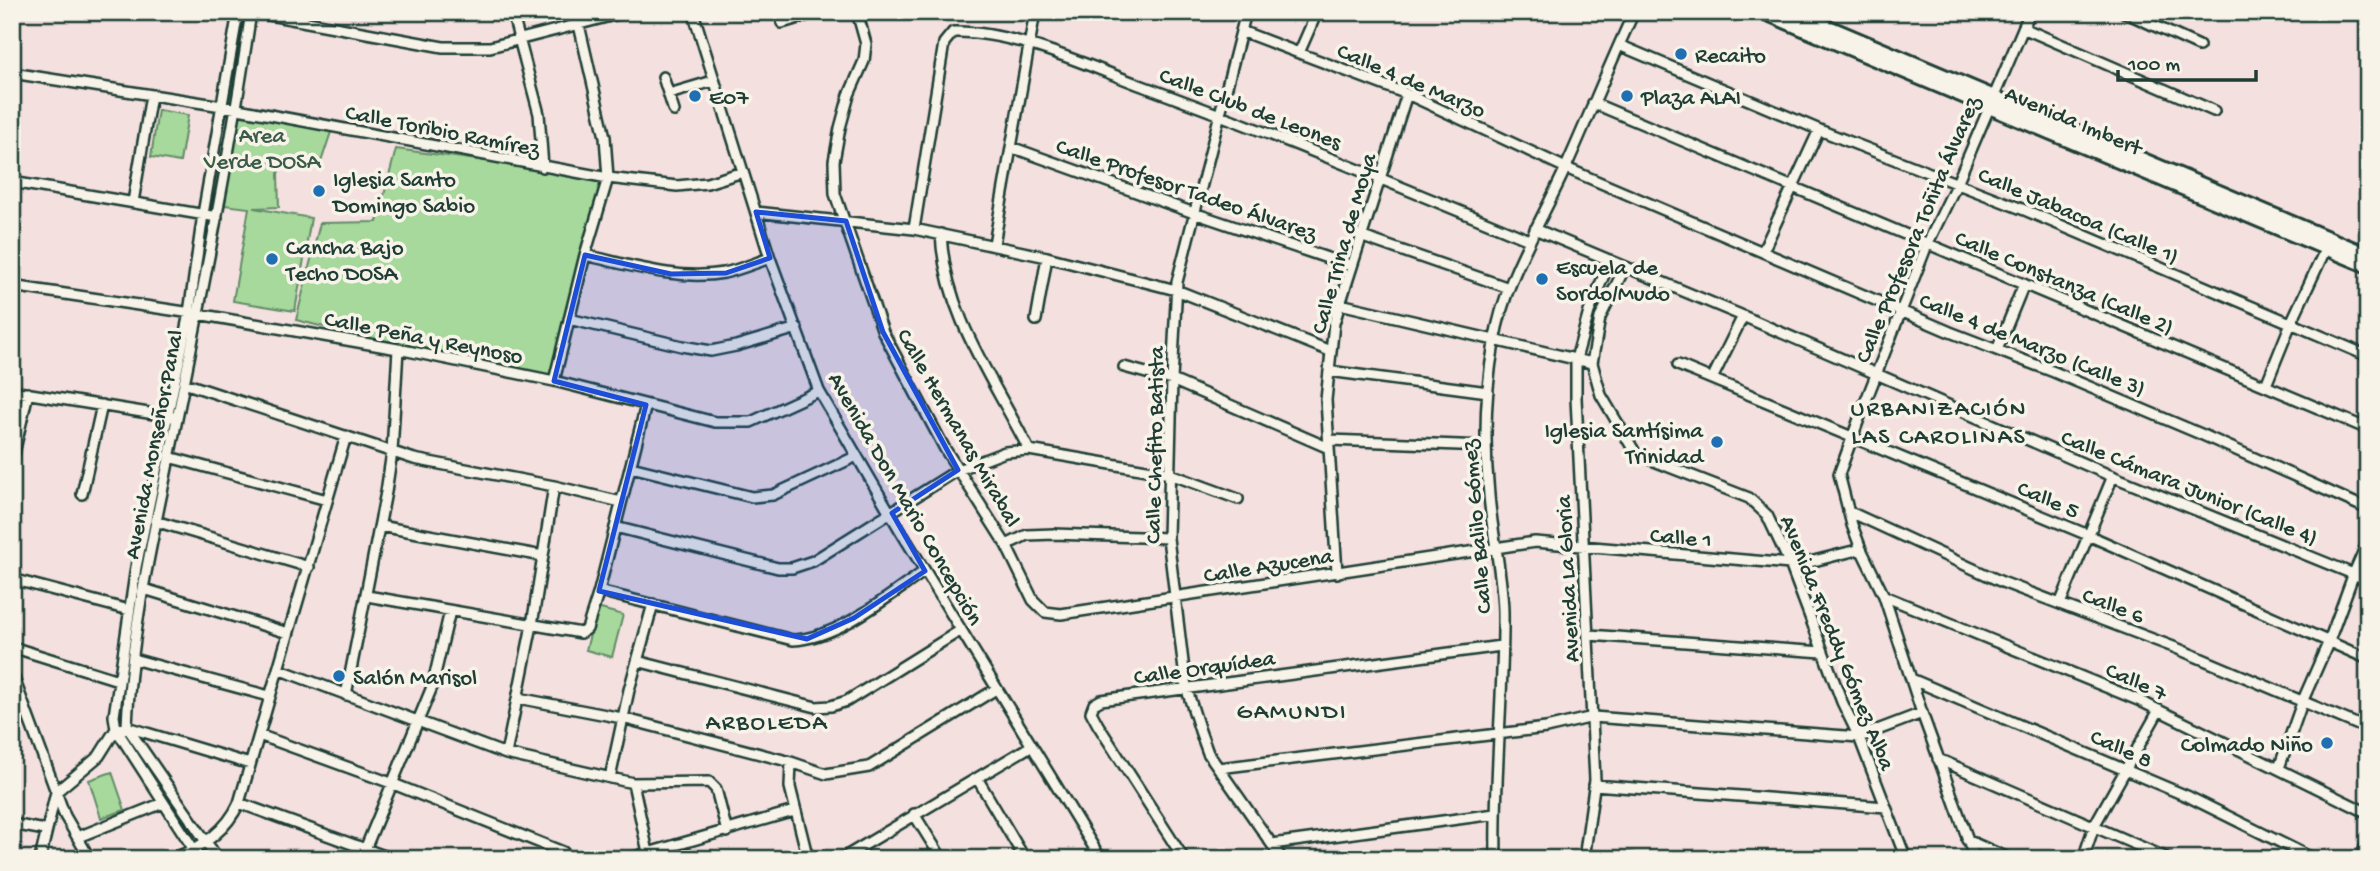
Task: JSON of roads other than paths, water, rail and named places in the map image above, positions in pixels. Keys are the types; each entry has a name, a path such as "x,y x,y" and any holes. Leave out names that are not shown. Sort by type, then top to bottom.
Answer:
{"main road":[{"name":"Avenida Imbert","path":"1763,12 1796,18 2206,191 2368,255"},
{"name":"Avenida Imbert","path":"2206,191 2368,266"}],"street":[{"name":"Avenida Monseñor Panal","path":"127,727 133,659 155,521 169,457 173,417 184,383 203,214 238,12"},
{"name":"Avenida Monseñor Panal","path":"116,729 114,716 129,610 216,217 252,12"},
{"path":"252,12 443,47 490,47 626,12"},
{"path":"512,12 539,114 543,167"},
{"path":"554,381 585,255 608,178 605,137 576,12"},
{"name":"Avenida Don Mario Concepción","path":"693,12 770,258 819,391 961,631 1101,859"},
{"path":"782,23 819,12"},
{"name":"Calle Hermanas Mirabal","path":"857,12 866,44 864,61 849,95 840,128 834,161 835,194 883,332 958,470 1006,545 1033,600 1045,612"},
{"path":"994,244 1035,12"},
{"name":"Calle Chefito Batista","path":"1246,12 1176,290 1168,538 1186,687 1208,753 1281,856"},
{"path":"1299,53 1317,12"},
{"name":"Calle Balilo Gómez","path":"1496,859 1495,814 1503,610 1485,446 1494,341 1509,288 1529,240 1566,168 1634,12"},
{"name":"Calle Profesora Toñita Álvarez","path":"1975,859 1922,713 1884,596 1861,549 1839,474 1927,245 1957,183 2030,12"},
{"path":"2124,12 2199,46"},
{"path":"2023,28 2214,111"},
{"name":"Calle 4 de Marzo","path":"1241,31 1407,94 1566,168"},
{"name":"Calle Club de Leones","path":"914,229 944,43 953,32 965,32 1029,44 1220,114 1529,240"},
{"name":"Calle Jabacoa (Calle 1)","path":"1619,45 1819,130 1957,183 2368,356"},
{"name":"Calle Toribio Ramírez","path":"12,73 222,106 608,178 677,186 707,183 743,173"},
{"path":"663,77 674,111"},
{"path":"669,94 713,81"},
{"name":"Calle Trina de Moya","path":"1337,573 1326,400 1334,323 1407,94"},
{"path":"133,202 151,95"},
{"name":"Calle Constanza (Calle 2)","path":"1593,103 2368,429"},
{"path":"1763,251 1819,130"},
{"name":"Calle Profesor Tadeo Álvarez","path":"1011,147 1194,213 1351,265"},
{"name":"Calle 4 de Marzo (Calle 3)","path":"1566,168 2191,430 2368,509"},
{"path":"12,182 216,217"},
{"path":"756,212 914,229 994,244 1176,290 1330,351"},
{"name":"Calle Cámara Junior (Calle 4)","path":"1535,229 2113,476 2368,580"},
{"path":"941,234 942,262 951,298 973,347 1029,450"},
{"path":"1360,236 1509,288"},
{"path":"2266,386 2291,323 2326,248"},
{"path":"585,255 671,274 700,276 726,273 770,258"},
{"path":"1035,320 1047,257"},
{"name":"Avenida La Gloria","path":"1585,857 1594,785 1593,717 1576,359 1589,312 1609,260"},
{"path":"1340,304 1592,363 1600,318 1625,267"},
{"path":"1997,350 2024,284"},
{"name":"Calle Peña y Reynoso","path":"12,286 398,349 554,381 715,422 751,422 819,391"},
{"path":"1712,379 1743,316"},
{"path":"569,319 711,351 797,328"},
{"path":"346,695 367,596 392,452 398,349"},
{"name":"Avenida Freddy Gómez Alba","path":"1592,363 1601,395 1636,454 1749,498 1767,515 1790,564 1842,702 1859,737 1906,859"},
{"name":"Calle 5","path":"1678,365 2088,536 2368,659"},
{"path":"1124,368 1172,380 1329,444 1485,446"},
{"path":"1329,371 1488,392"},
{"path":"184,383 414,459 621,502"},
{"path":"12,391 173,417"},
{"path":"12,462 28,393"},
{"path":"82,494 102,405"},
{"path":"367,596 581,633 587,629 599,592 646,405"},
{"path":"197,855 205,841 225,826 239,803 346,436"},
{"path":"615,527 778,568 792,568 813,561 958,470 1005,452 1029,450 1170,474 1238,499"},
{"path":"631,467 763,498 857,456"},
{"path":"169,457 327,500"},
{"path":"2060,604 2113,476"},
{"path":"506,754 532,625 554,486"},
{"name":"Calle 6","path":"1848,511 2002,582 2176,648 2368,729"},
{"path":"155,521 309,566"},
{"path":"380,526 543,556"},
{"path":"1006,545 1027,536 1055,534 1168,538"},
{"path":"2279,768 2303,701 2368,541"},
{"name":"Calle 1","path":"1497,546 1535,542 1790,564 1802,564 1861,549"},
{"name":"Calle Azucena","path":"1045,612 1061,614 1175,598 1497,546"},
{"path":"599,592 793,640 822,635 854,618 925,571"},
{"path":"12,579 129,610"},
{"path":"144,589 288,633"},
{"name":"Calle 7","path":"1884,596 2159,710 2368,813"},
{"path":"610,778 636,661 653,604"},
{"path":"366,847 432,687 450,611"},
{"path":"636,661 780,699 816,707 831,706 847,701 961,631"},
{"path":"1589,635 1824,652"},
{"name":"Calle Orquídea","path":"1184,859 1091,712 1094,704 1101,700 1186,687 1501,646"},
{"path":"12,647 118,680"},
{"path":"133,659 269,696"},
{"path":"278,669 506,754 633,783 709,782 716,789 727,832"},
{"path":"12,673 65,816 90,859"},
{"name":"Calle 8","path":"1911,679 2189,797 2314,859"},
{"path":"518,698 622,719 791,762 826,774 869,767 996,689"},
{"path":"2083,859 2094,826 2159,710"},
{"path":"1219,768 1546,728 1593,717 1859,737 1922,713"},
{"path":"127,727 218,859"},
{"path":"40,859 56,792 99,757 116,729 127,727 250,764"},
{"path":"116,729 197,855"},
{"path":"259,735 391,783 563,852 569,859"},
{"path":"841,859 1031,746"},
{"path":"1938,759 2094,826 2158,857 2169,859"},
{"path":"791,762 790,787 794,811 808,859"},
{"path":"977,778 1025,859"},
{"path":"633,783 649,856"},
{"path":"1594,785 1886,807"},
{"path":"78,838 163,803"},
{"path":"239,803 393,859"},
{"path":"627,859 649,856 794,811"},
{"path":"914,814 942,859"},
{"path":"1272,844 1495,814"},
{"path":"12,824 45,830"},
{"path":"2361,859 2368,839"},
{"path":"1967,840 2010,859"},
{"path":"171,859 197,855"},
{"path":"1269,859 1281,856"},
{"path":"1585,857 1633,859"}],"place":[{"name":"Recaito","path":"1681,54"},
{"name":"E07","path":"695,96"},
{"name":"Plaza ALAI","path":"1627,96"},
{"name":"Iglesia Santo Domingo Sabio","path":"319,191"},
{"name":"Cancha Bajo Techo DOSA","path":"272,259"},
{"name":"Escuela de Sordo/Mudo","path":"1542,279"},
{"name":"Iglesia Santísima Trinidad","path":"1717,442"},
{"name":"Salón Marisol","path":"339,676"},
{"name":"Colmado Niño","path":"2327,743"}],"district":[{"name":"URBANIZACIÓN LAS CAROLINAS","path":"1939,421"},
{"name":"GAMUNDI","path":"1292,710"},
{"name":"ARBOLEDA","path":"767,721"}],"park label":[{"name":"Area Verde DOSA","path":"262,147"}]}
